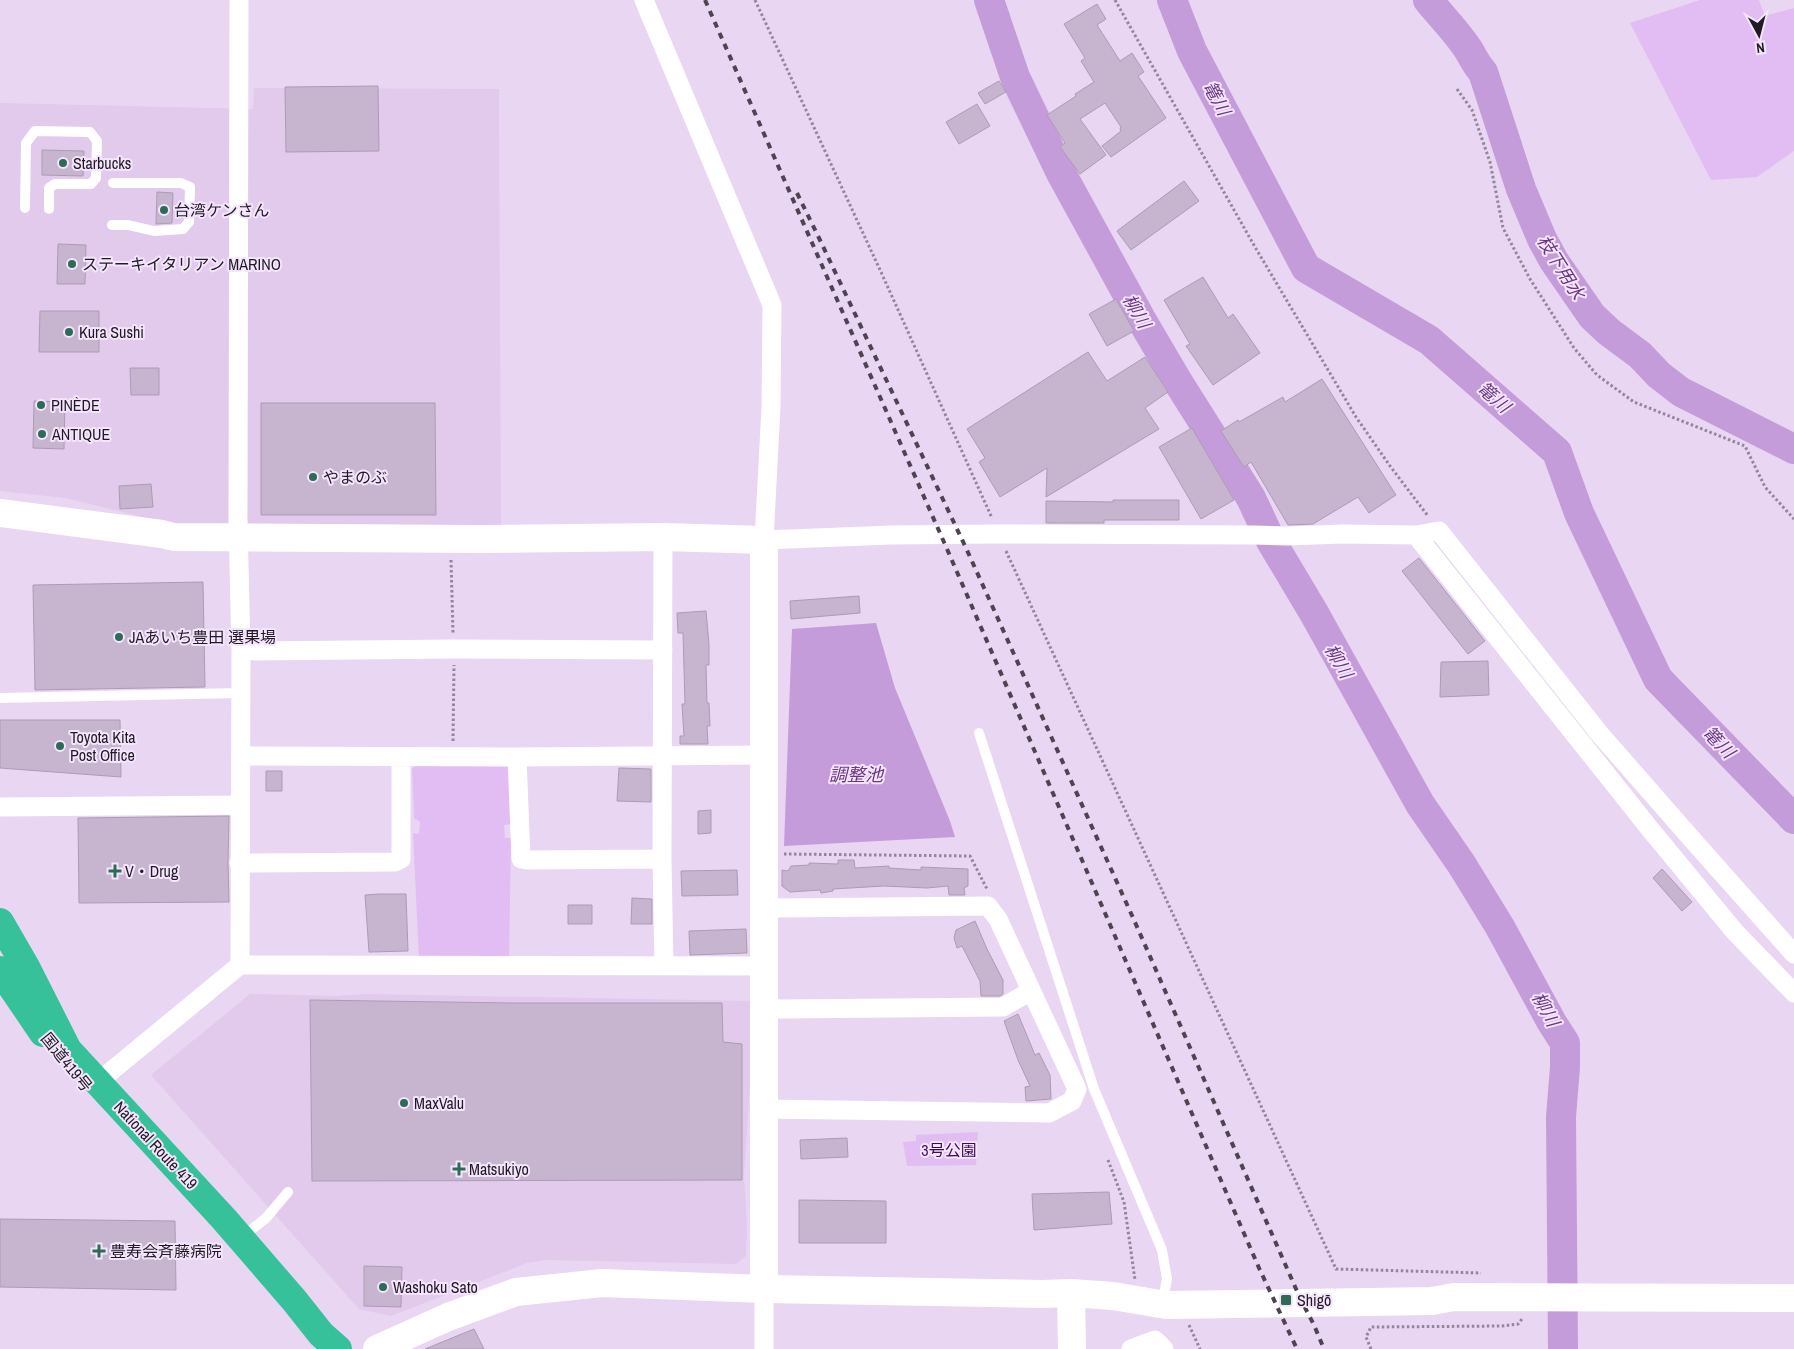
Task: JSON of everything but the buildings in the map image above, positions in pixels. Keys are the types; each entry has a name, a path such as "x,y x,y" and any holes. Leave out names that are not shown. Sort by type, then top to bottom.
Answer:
{"highway":[{"name":"National Route 419","path":"0,922 26,967 68,1050 240,1239 294,1300 321,1334 338,1349"},
{"name":"国道419号","path":"0,970 71,1071 223,1235 321,1349"}],"street":[{"path":"239,0 238,537 241,651 240,965"},
{"path":"644,0 702,134 772,305 771,407 764,540 764,1349"},
{"path":"0,513 174,537 663,537 764,540 891,535 998,534 1252,534 1288,536 1343,534 1416,536 1439,531 1600,733 1794,954"},
{"path":"1416,536 1650,829 1735,932 1794,994"},
{"path":"663,537 662,859 664,965"},
{"path":"241,651 663,650"},
{"path":"241,756 518,757 764,755"},
{"path":"239,862 395,862 401,859 401,757"},
{"path":"518,757 521,859 662,859"},
{"path":"0,808 240,805"},
{"path":"763,1109 781,1111 1049,1113 1072,1101 1077,1089 998,919 988,906 777,908 764,905"},
{"path":"98,1082 240,965 764,966"},
{"path":"764,1005 779,1009 1003,1007 1031,991"},
{"path":"378,1349 448,1317 516,1292 602,1283 764,1289 1071,1293 1113,1296 1166,1305 1432,1301 1454,1297 1794,1298"},
{"path":"1113,1296 1143,1287 1165,1289 1433,1290 1454,1297"},
{"path":"1071,1293 1072,1349"},
{"path":"1131,1349 1156,1340 1164,1349"}],"lane":[{"path":"25,208 26,143 35,130 90,132 98,141 96,178 91,184 55,184 49,188 49,209"},
{"path":"112,225 128,224 154,231 183,229 189,222 190,187 181,183 113,183"},
{"path":"0,698 240,693"},
{"path":"979,733 1094,1089 1162,1250 1167,1278 1165,1289"},
{"path":"240,1239 266,1218 288,1192"}],"path":[{"path":"755,0 1336,1269 1488,1274"},
{"path":"1115,0 1255,247 1356,417 1439,531"},
{"path":"1457,89 1472,110 1490,162 1503,228 1530,279 1574,348 1597,375 1634,402 1745,446 1765,486 1794,519"},
{"path":"778,854 970,856 993,901 988,906"},
{"path":"1107,1157 1124,1202 1135,1280"},
{"path":"1371,1349 1366,1337 1371,1327 1502,1326 1518,1324 1526,1312 1527,1297"},
{"path":"1185,1317 1200,1349"}],"shaded area":[{"path":"254,88 499,89 501,545 182,527 66,498 0,491 0,103 253,109"},
{"path":"250,994 339,996 365,994 751,1001 755,1005 744,1176 747,1226 746,1256 736,1264 546,1260 527,1263 391,1316 359,1309 151,1075"}],"green space":[{"path":"1700,0 1759,0 1765,16 1794,8 1794,151 1757,177 1711,180 1630,23"},
{"path":"505,762 512,770 512,824 504,825 505,838 511,838 509,962 419,959 413,833 419,834 420,822 414,818 412,769 416,765"},
{"name":"3号公園","path":"978,1132 976,1165 907,1166 903,1142 916,1141 916,1135"}],"water":[{"name":"調整池","path":"876,623 895,688 955,837 784,846 792,629"}],"waterway":[{"name":"柳川","path":"989,0 1015,77 1061,173 1141,319 1251,498 1271,541 1314,613 1420,804 1462,865 1500,927 1565,1043 1561,1117 1563,1349"},
{"name":"篭川","path":"1172,0 1192,51 1306,268 1429,340 1557,452 1579,513 1658,679 1794,819"},
{"name":"枝下用水","path":"1428,0 1459,36 1483,72 1521,189 1542,239 1554,261 1592,316 1609,332 1640,355 1659,375 1681,392 1794,449"}],"railway":[{"path":"705,0 947,549 1259,1268 1297,1349"},
{"path":"797,193 966,548 1134,920 1324,1349"}],"place":[{"name":"Starbucks","path":"63,163"},
{"name":"台湾ケンさん","path":"164,210"},
{"name":"ステーキイタリアン MARINO","path":"72,264"},
{"name":"Kura Sushi","path":"69,332"},
{"name":"PINÈDE","path":"41,405"},
{"name":"ANTIQUE","path":"42,434"},
{"name":"やまのぶ","path":"313,477"},
{"name":"JAあいち豊田 選果場","path":"119,637"},
{"name":"Toyota Kita Post Office","path":"60,746"},
{"name":"V・Drug","path":"115,871"},
{"name":"MaxValu","path":"404,1103"},
{"name":"Matsukiyo","path":"459,1169"},
{"name":"豊寿会斉藤病院","path":"99,1251"},
{"name":"Washoku Sato","path":"383,1287"},
{"name":"Shigō","path":"1286,1300"}]}
